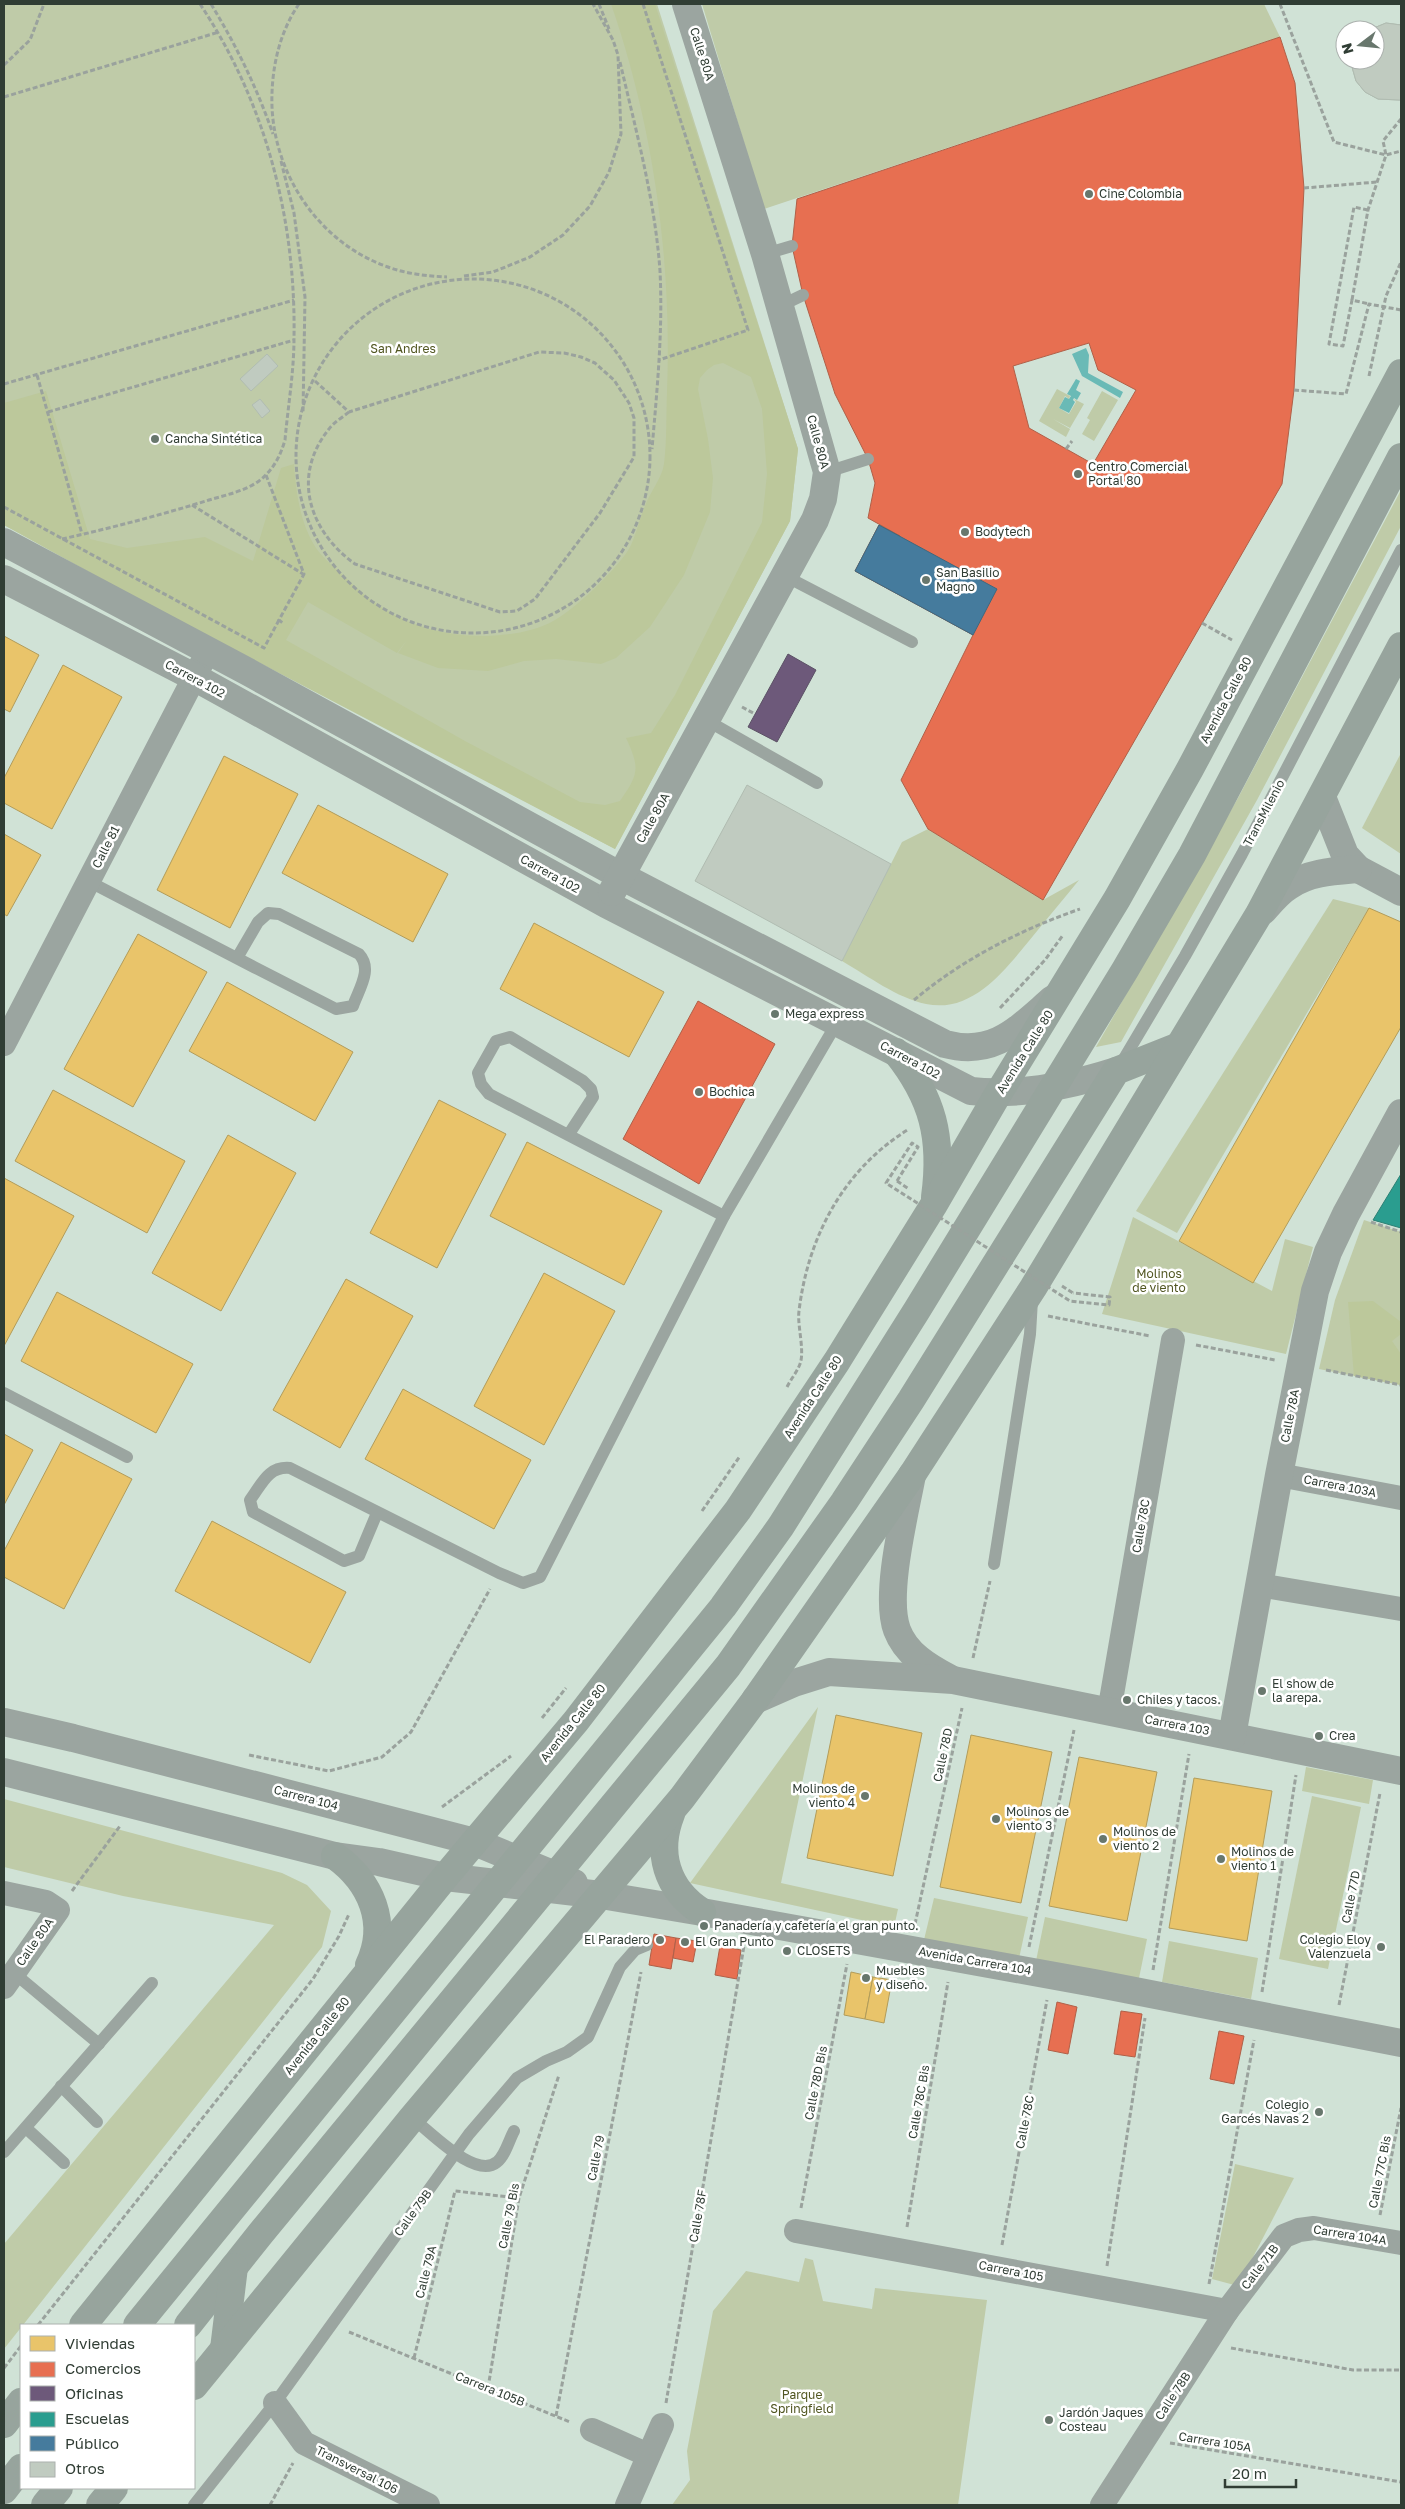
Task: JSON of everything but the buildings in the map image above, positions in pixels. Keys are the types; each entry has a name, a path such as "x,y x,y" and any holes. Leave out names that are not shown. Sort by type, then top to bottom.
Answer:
{"highway":[{"name":"Avenida Calle 80","path":"84,2324 445,1877 576,1721 738,1510 837,1361 933,1206 998,1094 1117,899 1190,769 1401,373"},
{"path":"138,2324 723,1607 781,1526 1054,1086 1192,855 1401,457"},
{"path":"702,1912 679,1892 665,1866 663,1848 665,1830 672,1812 755,1700 912,1475 1033,1288 1259,914 1401,646"},
{"path":"189,2324 728,1666 784,1589 911,1400 1116,1071 1179,1046"},
{"path":"896,1052 912,1072 925,1094 933,1119 938,1141 938,1173 933,1206"},
{"path":"195,2385 412,2118 682,1798"},
{"path":"335,1856 351,1867 363,1882 374,1905 378,1931 374,1956 363,1979"},
{"path":"224,2349 234,2267"},
{"path":"4,2424 20,2403"},
{"path":"4,2490 20,2469"},
{"path":"45,2505 58,2489"},
{"path":"100,2505 113,2489"}],"street":[{"name":"Calle 80A","path":"606,904 818,513 825,494 827,472 792,300 765,254 686,4"},
{"path":"4,542 208,650 621,876 945,1044 960,1048 988,1046 1015,1031 1062,992"},
{"name":"Carrera 102","path":"4,579 194,677 606,904 838,1021 970,1091 998,1094 1054,1086 1116,1071"},
{"name":"Calle 81","path":"5,1039 208,650"},
{"path":"1322,797 1338,842 1345,855 1358,869 1401,892"},
{"path":"1259,914 1288,886 1302,879 1326,871 1358,869"},
{"name":"Calle 78A","path":"1232,1736 1279,1474 1315,1291 1328,1252 1346,1214 1392,1148 1401,1113"},
{"name":"Calle 78C","path":"1109,1712 1173,1340"},
{"name":"Carrera 103A","path":"1279,1474 1401,1498"},
{"name":"Carrera 103","path":"912,1475 895,1578 893,1612 897,1630 907,1647 926,1666 960,1681"},
{"path":"1259,1586 1401,1609"},
{"name":"Carrera 103","path":"755,1700 794,1683 829,1672 960,1681 1393,1769"},
{"name":"Carrera 104","path":"4,1722 73,1738 475,1842 516,1859 552,1883"},
{"name":"Carrera 104","path":"4,1772 137,1804 335,1856 379,1862 445,1877 497,1884 552,1883 601,1895"},
{"name":"Calle 80A","path":"4,1893 46,1902 58,1910 7,1974"},
{"name":"Avenida Carrera 104","path":"601,1895 1052,1975 1401,2043"},
{"name":"Carrera 104A","path":"1299,2230 1314,2228 1401,2243"},
{"name":"Calle 71B","path":"1227,2311 1284,2236 1299,2230"},
{"name":"Carrera 105","path":"796,2231 1227,2311"},
{"name":"Calle 78B","path":"1102,2505 1227,2311"},
{"name":"Transversal 106","path":"275,2403 304,2443 428,2505"},
{"path":"627,2505 662,2425"},
{"path":"592,2430 648,2455"}],"lane":[{"path":"765,254 792,246"},
{"path":"827,472 868,459"},
{"name":"TransMilenio","path":"1116,1071 1185,956 1242,854 1401,550"},
{"path":"785,576 912,642"},
{"path":"706,720 817,783"},
{"path":"88,881 237,958 336,1009 353,1006 367,969 365,960 359,954 279,914 268,912 258,922 237,958"},
{"path":"377,1512 358,1556 344,1561 253,1512 250,1500 270,1471 281,1467 290,1468 499,1573 523,1583 540,1577 724,1216 838,1021"},
{"path":"569,1134 593,1097 590,1089 583,1081 510,1037 496,1041 478,1073 481,1084 489,1094 724,1216"},
{"path":"994,1564 1030,1334 1033,1288"},
{"path":"4,1394 127,1457"},
{"name":"Calle 79B","path":"194,2505 275,2403 456,2153 518,2078 546,2061 567,2052 588,2037 620,1967 635,1950 646,1945"},
{"path":"7,1974 98,2044"},
{"path":"4,2152 152,1983"},
{"path":"61,2086 97,2122"},
{"path":"412,2118 473,2165 490,2166 498,2161 514,2131"},
{"path":"26,2128 64,2162"}],"path":[{"path":"4,65 30,40 44,4"},
{"path":"62,539 245,489 266,475 281,455 285,440 294,340 294,300 288,229 271,156 240,74 219,32 200,4"},
{"path":"211,4 233,40 264,107 292,183 306,205 329,231 356,252 387,267 420,275 495,279 524,285 554,298 575,312 594,328 618,359 631,382 645,417 651,455"},
{"path":"299,4 280,42 272,75 271,110 276,143 294,213 304,281 306,339 302,425 298,464 301,499 308,525 318,545 364,594 396,614 431,628 458,634 511,634"},
{"path":"593,4 613,40"},
{"path":"534,627 559,614 604,574 626,543 641,508 651,455 659,360 660,271 653,212 618,55 599,4"},
{"path":"643,4 748,330 659,360"},
{"path":"1280,4 1334,142 1386,155 1401,151"},
{"path":"4,97 219,32"},
{"path":"302,425 307,404 324,359 339,338 374,306 394,294 422,283 493,272 530,257 563,235 590,206 609,172 621,134 618,55"},
{"path":"1368,210 1354,207 1329,344 1343,346 1368,210 1386,155 1383,141 1401,118"},
{"path":"1304,188 1377,182"},
{"path":"4,384 294,300"},
{"path":"1352,300 1401,310"},
{"path":"1294,390 1346,394 1369,304"},
{"path":"48,412 294,340"},
{"path":"539,352 564,353 595,363 614,380 629,403 634,418 634,457 600,513 535,599 517,611 500,612 355,564 338,552 324,534 314,515 308,494 309,466 318,444 330,428 349,412 539,352"},
{"path":"37,375 82,534"},
{"path":"315,382 349,412"},
{"path":"1066,449 1072,441"},
{"path":"4,507 264,648 304,574 266,475"},
{"path":"192,505 304,574"},
{"path":"279,620 284,624"},
{"path":"1202,623 1235,642"},
{"path":"910,1003 951,972 982,952 1030,928 1081,908"},
{"path":"897,1181 918,1147 912,1143 886,1183 1070,1301 1109,1306 1110,1297 1072,1293"},
{"path":"1346,1214 1401,1232"},
{"path":"1040,1315 1401,1385"},
{"name":"Calle 78D","path":"910,1950 960,1681 994,1564"},
{"path":"244,1754 329,1771 382,1757 410,1732 499,1573"},
{"path":"1024,1970 1079,1705"},
{"name":"Calle 77D","path":"1335,2030 1393,1769"},
{"path":"58,1910 137,1804"},
{"path":"39,2324 313,1979 338,1936 363,1882"},
{"name":"Calle 78F","path":"662,2425 749,1921"},
{"name":"Calle 78D Bis","path":"796,2231 852,1939"},
{"name":"Calle 79","path":"556,2416 646,1945"},
{"name":"Calle 78C Bis","path":"903,2251 953,1957"},
{"name":"Calle 78C","path":"998,2269 1052,1975"},
{"name":"Calle 79 Bis","path":"488,2388 519,2198 567,2052"},
{"name":"Calle 77C Bis","path":"1376,2238 1401,2108"},
{"name":"Calle 79A","path":"414,2358 455,2191 519,2198"},
{"name":"Carrera 105B","path":"331,2324 592,2430"},
{"path":"1206,2343 1353,2370 1401,2370"},
{"path":"4,2368 20,2347"},
{"name":"Carrera 105A","path":"1145,2439 1401,2482"},
{"path":"270,2505 304,2443"}],"green space":[{"name":"San Andres","path":"4,4 657,4 798,449 790,521 615,849 4,525"},
{"path":"611,4 655,4 798,449 790,521 615,849 132,596 4,525 4,403 46,391 90,539 127,548 205,537 253,561 281,468 294,464 300,507 306,528 316,548 329,563 360,591 392,614 409,622 445,633 486,636 522,632 555,620 595,588 629,549 645,506 664,464 668,343 663,244 649,147 626,51","holes":["723,363 751,377 762,409 767,474 762,522 675,695 651,733 626,738 634,757 635,771 631,784 620,801 605,805 580,802 465,741 286,640 308,602 397,653 407,640 398,653 438,668 488,671 524,661 556,659 601,664 616,658 650,627 684,575 710,512 713,478 708,439 698,389 700,378 714,365"]},
{"path":"702,4 1264,4 1280,37 764,209"},
{"path":"1057,389 1070,396 1069,399 1065,396 1059,408 1069,414 1076,402 1074,399 1084,404 1070,428 1053,419 1070,429 1066,437 1039,421"},
{"path":"1102,391 1118,400 1094,441 1082,434 1090,420 1087,418"},
{"path":"1401,490 1401,526 1257,800 1121,1042 1096,1047 1238,798"},
{"path":"1401,753 1401,854 1362,828"},
{"path":"928,829 1043,900 1079,880 1000,974 974,995 959,1002 943,1005 926,1004 904,997 842,961 902,842"},
{"path":"1333,899 1369,908 1177,1233 1136,1211"},
{"name":"Molinos de viento","path":"1133,1217 1272,1291 1285,1239 1313,1247 1286,1354 1102,1314"},
{"path":"1364,1220 1401,1232 1401,1385 1319,1369 1335,1300"},
{"path":"1373,1301 1401,1322 1401,1334 1392,1341 1401,1354 1401,1385 1354,1376 1348,1302"},
{"path":"818,1707 781,1883 898,1909 894,1927 690,1883"},
{"path":"1306,1767 1373,1780 1369,1804 1302,1791"},
{"path":"1312,1796 1361,1807 1328,1969 1279,1959"},
{"path":"4,1799 282,1873 307,1885 331,1911 322,1947 24,2324 20,2324 20,2329 4,2349 4,2244 274,1925 123,1896 4,1867"},
{"path":"934,1898 1028,1917 1018,1963 923,1944"},
{"path":"1045,1917 1147,1939 1138,1983 1036,1961"},
{"path":"1169,1941 1258,1958 1251,1999 1162,1982"},
{"path":"1235,2164 1294,2178 1238,2286 1212,2279"},
{"name":"Parque Springfield","path":"805,2258 813,2260 823,2301 872,2309 875,2288 987,2300 958,2505 672,2505 690,2480 687,2451 713,2311 746,2271 799,2282"}],"water":[{"path":"1086,348 1089,355 1088,373 1123,392 1120,398 1082,376 1072,354"},
{"path":"1076,379 1080,381 1076,390 1081,393 1077,400 1074,398 1075,402 1069,413 1059,408 1065,397 1069,399 1071,396 1067,394"}],"place":[{"name":"Cine Colombia","path":"1089,194"},
{"name":"Cancha Sintética","path":"155,439"},
{"name":"Centro Comercial Portal 80","path":"1078,474"},
{"name":"Bodytech","path":"965,532"},
{"name":"San Basilio Magno","path":"926,580"},
{"name":"Mega express","path":"775,1014"},
{"name":"Bochica","path":"699,1092"},
{"name":"El show de la arepa.","path":"1262,1691"},
{"name":"Chiles y tacos.","path":"1127,1700"},
{"name":"Crea","path":"1319,1736"},
{"name":"Molinos de viento 4","path":"865,1796"},
{"name":"Molinos de viento 3","path":"996,1819"},
{"name":"Molinos de viento 2","path":"1103,1839"},
{"name":"Molinos de viento 1","path":"1221,1859"},
{"name":"Panadería y cafetería el gran punto.","path":"704,1926"},
{"name":"El Paradero","path":"660,1940"},
{"name":"El Gran Punto","path":"685,1942"},
{"name":"Colegio Eloy Valenzuela","path":"1381,1947"},
{"name":"CLOSETS","path":"787,1951"},
{"name":"Muebles y diseño.","path":"866,1978"},
{"name":"Colegio Garcés Navas 2","path":"1319,2112"},
{"name":"Jardón Jaques Costeau","path":"1049,2420"}]}
